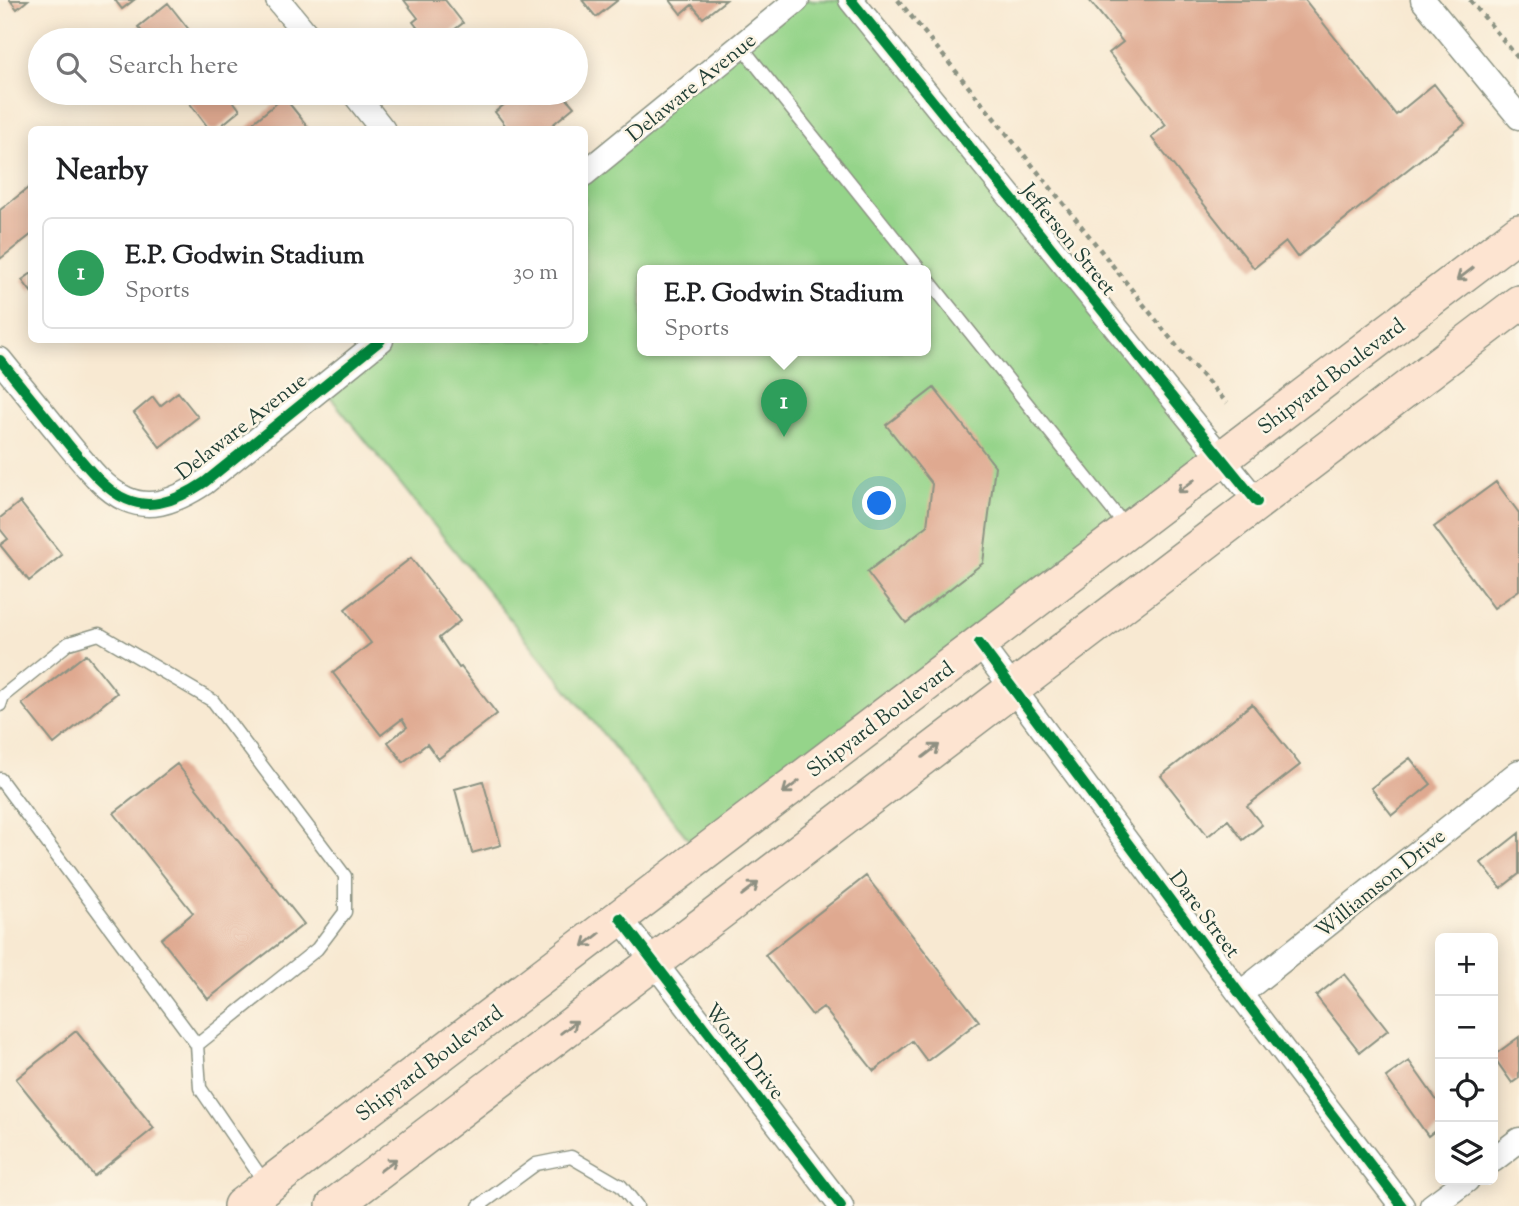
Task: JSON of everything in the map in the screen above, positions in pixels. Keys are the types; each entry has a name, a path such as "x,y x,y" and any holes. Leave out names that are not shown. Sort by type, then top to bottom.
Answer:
{"main road":[{"name":"Shipyard Boulevard","path":"254,1196 1519,232"},
{"path":"334,1206 1519,303"}],"street":[{"path":"278,0 301,28"},
{"name":"Delaware Avenue","path":"588,171 797,0"},
{"name":"Jefferson Street","path":"851,0 1257,502"},
{"path":"1423,0 1519,117"},
{"path":"363,105 380,126"},
{"name":"Delaware Avenue","path":"0,360 98,480 120,497 151,503 174,500 205,482 377,343"},
{"name":"Dare Street","path":"979,643 1240,994 1402,1206"},
{"name":"Williamson Drive","path":"1240,994 1519,772"},
{"name":"Worth Drive","path":"620,919 841,1206"},
{"path":"1498,1156 1519,1140"},
{"path":"1432,1206 1460,1185"}],"lane":[{"path":"741,46 916,265"},
{"path":"931,283 1128,530"},
{"path":"0,705 3,696 69,643 99,634 213,701 345,876 345,912 317,949 197,1045"},
{"path":"0,779 197,1045 200,1088 254,1196"},
{"path":"479,1206 536,1164 571,1157 621,1186 637,1206"}],"path":[{"path":"898,0 1186,358 1227,404"},
{"path":"1471,0 1519,59"}],"green space":[{"path":"797,0 851,0 1223,458 702,856 322,387 377,343 588,343 588,171"}],"building":[{"path":"10,0 28,0 17,9"},
{"path":"115,0 134,0 122,9"},
{"path":"404,0 445,0 463,23 457,28 418,28 413,22 418,18"},
{"path":"582,0 618,0 596,17"},
{"path":"670,0 726,0 703,18 692,5 681,14"},
{"path":"1089,0 1305,0 1396,115 1434,84 1465,124 1297,257 1286,242 1254,268 1151,137 1166,125 1109,53 1123,42"},
{"path":"168,3 188,28 139,28"},
{"path":"191,105 236,105 240,110 221,126 207,126"},
{"path":"274,105 290,105 307,126 249,126"},
{"path":"504,105 574,107 551,126 506,126 495,112"},
{"path":"28,188 28,237 0,259 0,210"},
{"path":"28,276 28,288 22,280"},
{"path":"934,388 995,466 983,563 906,623 867,572 927,526 932,484 886,425"},
{"path":"178,392 198,417 160,447 134,413 153,397 160,406"},
{"path":"1496,482 1519,513 1519,590 1494,608 1434,527"},
{"path":"20,502 62,555 29,581 0,545 8,539 0,529 0,518"},
{"path":"411,558 460,621 439,638 459,668 461,667 497,714 438,759 427,744 403,762 388,742 407,727 402,719 381,735 333,673 371,643 345,609"},
{"path":"86,654 117,693 54,744 22,704"},
{"path":"1252,704 1300,765 1247,806 1262,825 1243,840 1228,820 1208,836 1161,776"},
{"path":"1410,758 1431,784 1392,815 1371,788"},
{"path":"177,764 304,924 208,999 161,939 193,913 114,813"},
{"path":"483,781 501,845 472,853 455,789"},
{"path":"1519,833 1519,874 1501,888 1481,863"},
{"path":"866,876 979,1021 927,1061 912,1041 874,1071 823,1007 812,1015 765,955"},
{"path":"1344,974 1388,1030 1360,1052 1316,996"},
{"path":"76,1031 154,1128 94,1176 16,1079"},
{"path":"1519,1037 1519,1078 1512,1083 1498,1063 1498,1052"},
{"path":"1409,1061 1435,1098 1435,1131 1428,1136 1386,1077"}],"cycle path":[{"path":"851,0 1257,502"},
{"path":"0,360 95,476 125,499 141,504 160,503 181,496 205,482 377,343"},
{"path":"979,643 1240,994 1402,1206"},
{"path":"620,918 841,1206"}],"place":[{"name":"E.P. Godwin Stadium","path":"784,437"}]}
